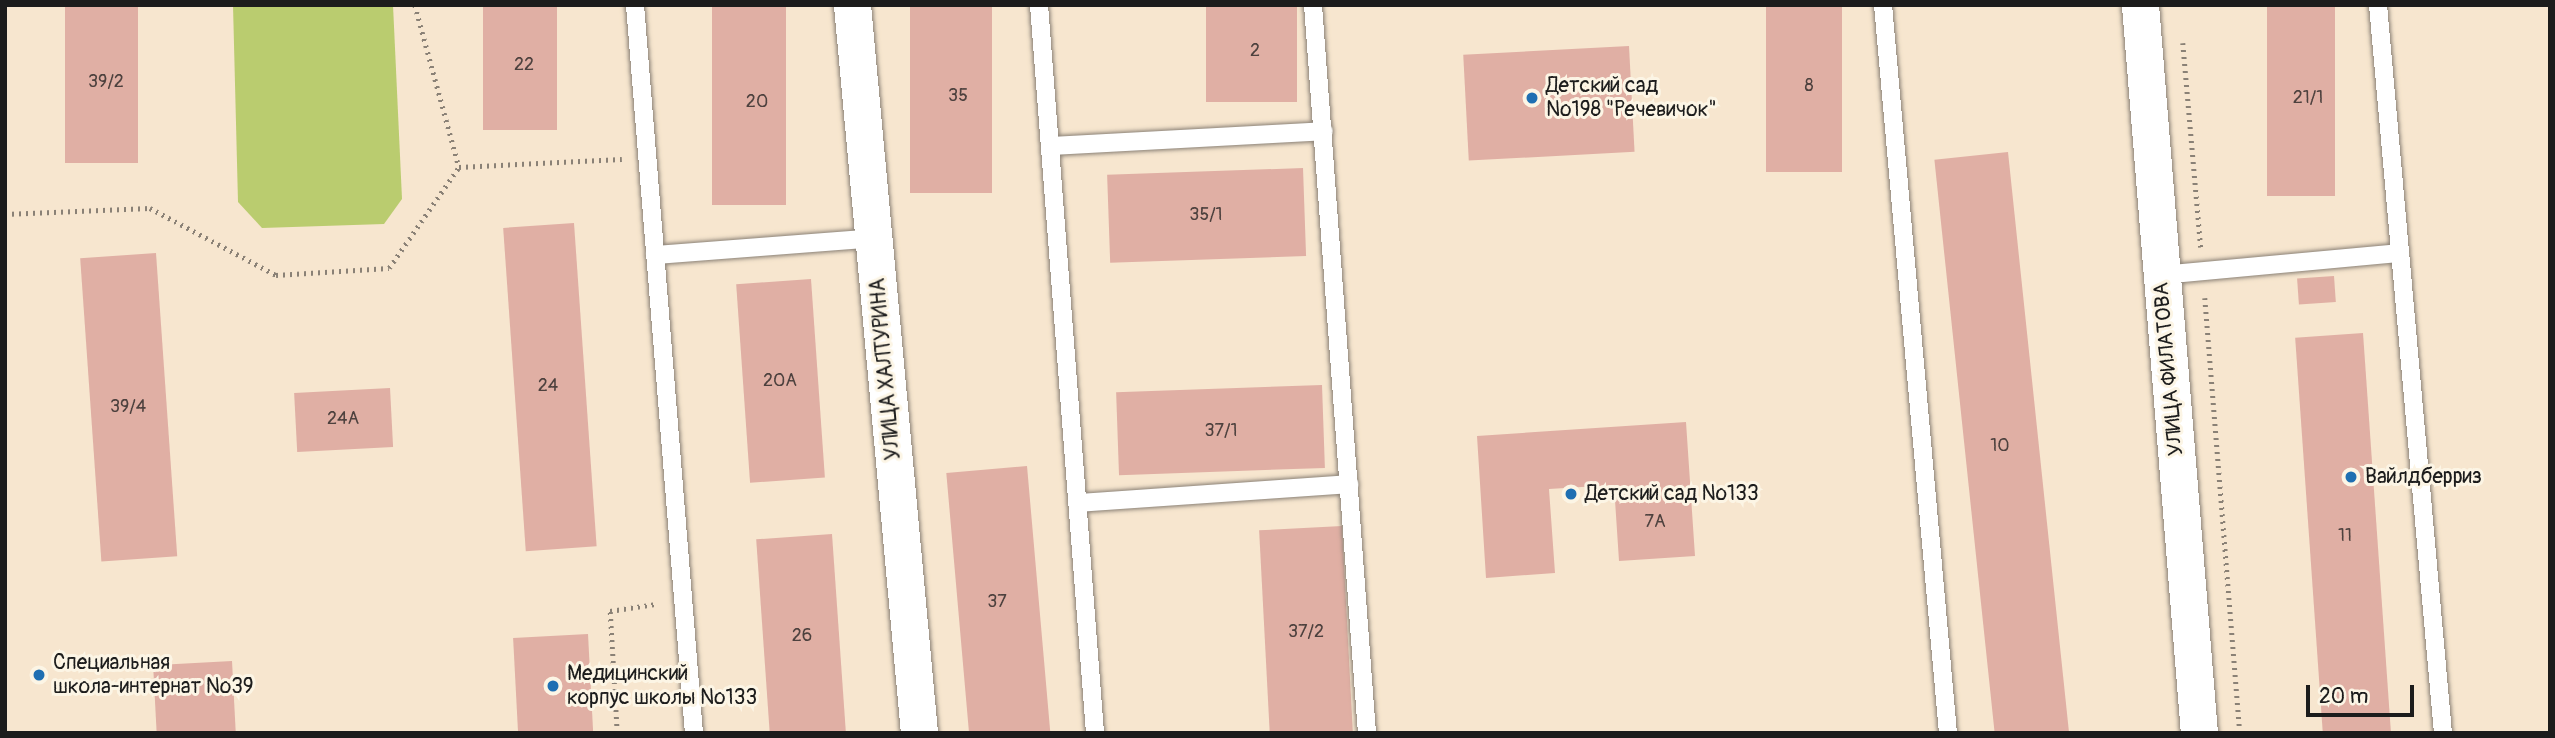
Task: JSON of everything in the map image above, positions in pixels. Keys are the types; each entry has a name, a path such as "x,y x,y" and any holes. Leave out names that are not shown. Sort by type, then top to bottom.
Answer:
{"street":[{"name":"УЛИЦА ХАЛТУРИНА","path":"852,5 919,733"},
{"name":"УЛИЦА ФИЛАТОВА","path":"2140,5 2199,733"}],"lane":[{"path":"635,5 694,733"},
{"path":"1039,5 1096,733"},
{"path":"1312,5 1324,131 1367,733"},
{"path":"1883,5 1948,733"},
{"path":"2378,5 2443,733"},
{"path":"1051,146 1324,131"},
{"path":"655,255 874,238"},
{"path":"2162,275 2400,253"},
{"path":"1078,503 1349,484"}],"path":[{"path":"5,214 150,208 275,275 389,268 459,167 415,5"},
{"path":"2182,32 2240,733"},
{"path":"459,167 647,158"},
{"path":"617,733 610,611 641,609 683,593"}],"green space":[{"path":"233,5 393,5 402,199 384,224 262,228 238,202"}],"building":[{"path":"65,5 138,5 138,163 65,163"},
{"path":"483,5 557,5 557,130 483,130"},
{"path":"712,5 786,5 786,205 712,205"},
{"path":"910,5 992,5 992,193 910,193"},
{"path":"1206,5 1297,5 1297,102 1206,102"},
{"path":"1766,5 1842,5 1842,172 1766,172"},
{"path":"2267,5 2335,5 2335,196 2267,196"},
{"path":"1629,46 1635,152 1469,161 1463,55"},
{"path":"2008,152 2069,733 1995,733 1934,160"},
{"path":"1303,168 1306,256 1110,263 1107,175"},
{"path":"574,223 597,546 526,551 503,228"},
{"path":"156,253 177,556 101,562 80,258"},
{"path":"2334,276 2336,302 2299,305 2297,279"},
{"path":"811,279 825,478 750,483 736,284"},
{"path":"2363,333 2391,733 2323,733 2295,338"},
{"path":"1322,385 1325,468 1119,475 1116,392"},
{"path":"390,388 393,447 297,452 294,393"},
{"path":"1686,422 1695,556 1619,561 1614,485 1549,489 1555,573 1486,578 1477,436"},
{"path":"1027,466 1050,733 969,733 946,473"},
{"path":"1342,526 1353,733 1270,733 1259,530"},
{"path":"832,534 846,733 770,733 756,539"},
{"name":"Медицинский корпус школы №133","path":"588,634 593,733 518,733 513,638"},
{"path":"232,661 236,733 157,733 153,665"}],"place":[{"name":"Детский сад №198 \"Речевичок\"","path":"1532,98"},
{"name":"Вайлдберриз","path":"2351,477"},
{"name":"Детский сад №133","path":"1571,494"},
{"name":"Специальная школа-интернат №39","path":"39,675"},
{"name":"Медицинский корпус школы №133","path":"553,686"}]}
